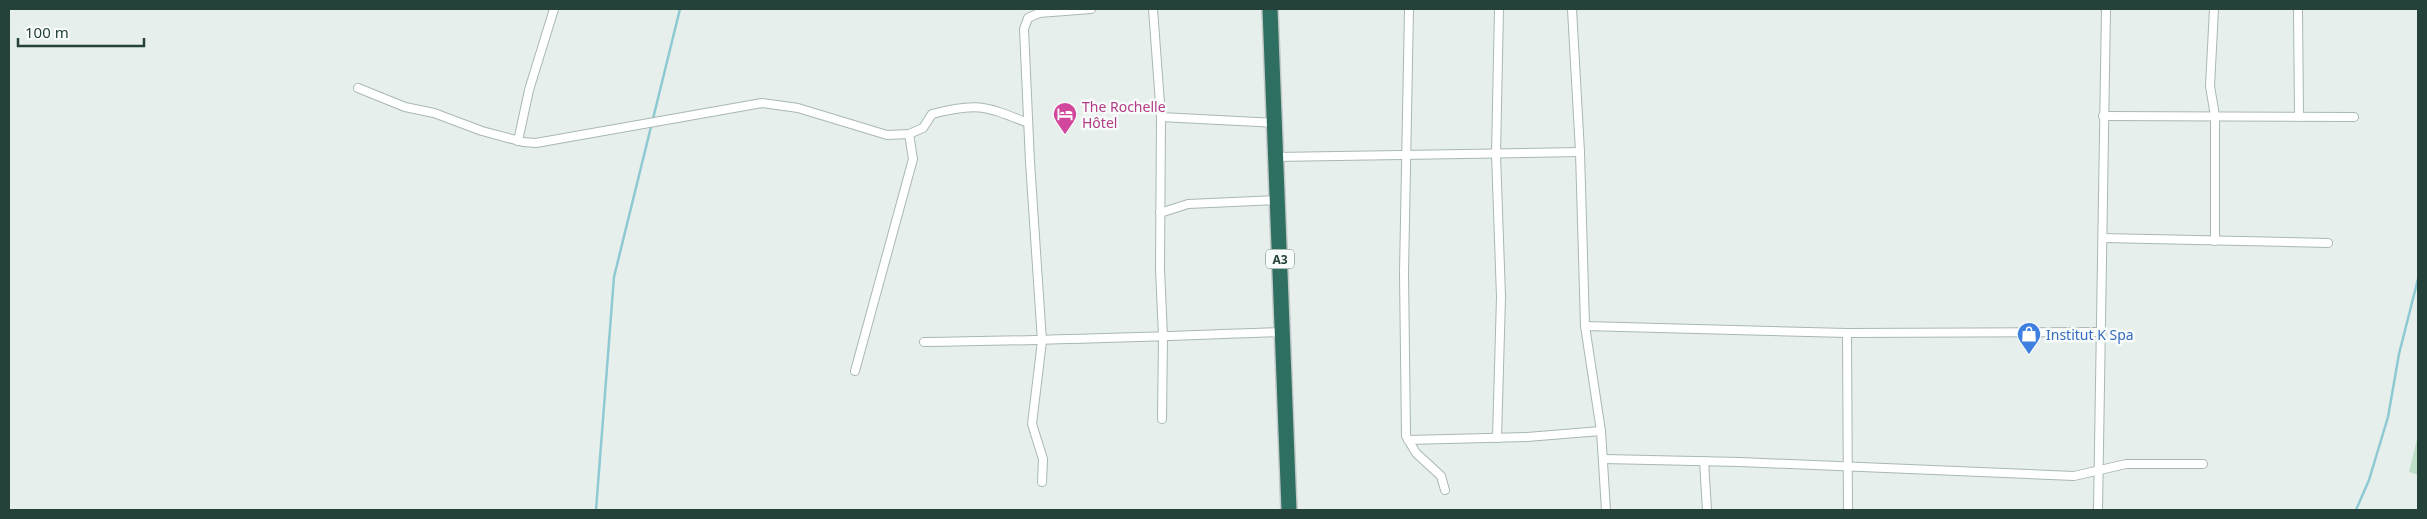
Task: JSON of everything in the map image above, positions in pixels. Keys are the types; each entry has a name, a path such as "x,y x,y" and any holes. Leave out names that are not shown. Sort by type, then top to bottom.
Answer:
{"highway":[{"name":"A3","path":"1270,9 1289,510"}],"street":[{"path":"518,140 529,90 554,9"},
{"path":"1042,482 1042,459 1032,424 1042,342 1024,29 1028,18 1039,13 1091,9"},
{"path":"1153,9 1161,117 1160,269 1163,336 1162,418"},
{"path":"1409,9 1404,273 1406,436 1416,453 1441,476 1445,490"},
{"path":"1497,438 1501,297 1496,154 1499,9"},
{"path":"1572,9 1580,152 1585,326 1601,431 1606,510"},
{"path":"2098,510 2106,9"},
{"path":"2214,9 2210,86 2215,116 2215,241"},
{"path":"2298,9 2299,117"},
{"path":"358,88 405,107 434,112 482,131 536,143 762,103 798,108 878,133 910,134 923,128 932,114 959,107 988,107 1028,123"},
{"path":"2103,116 2354,117"},
{"path":"1161,117 1275,123"},
{"path":"855,371 913,158 910,134"},
{"path":"1275,156 1580,152"},
{"path":"1160,213 1188,204 1278,200"},
{"path":"2103,238 2328,243"},
{"path":"1585,326 1847,333 2102,332"},
{"path":"924,342 1042,342 1282,332"},
{"path":"1847,333 1848,510"},
{"path":"1408,440 1497,438 1601,431"},
{"path":"1604,459 1847,466 2074,476 2126,464 2203,464"},
{"path":"1704,461 1707,510"}],"green space":[{"path":"2418,435 2418,475 2409,472"}],"waterway":[{"path":"596,510 614,277 680,9"},
{"path":"2356,510 2369,480 2388,417 2399,354 2418,279"}],"place":[{"name":"The Rochelle Hôtel","path":"1065,135"},
{"name":"Institut K Spa","path":"2029,355"}]}
